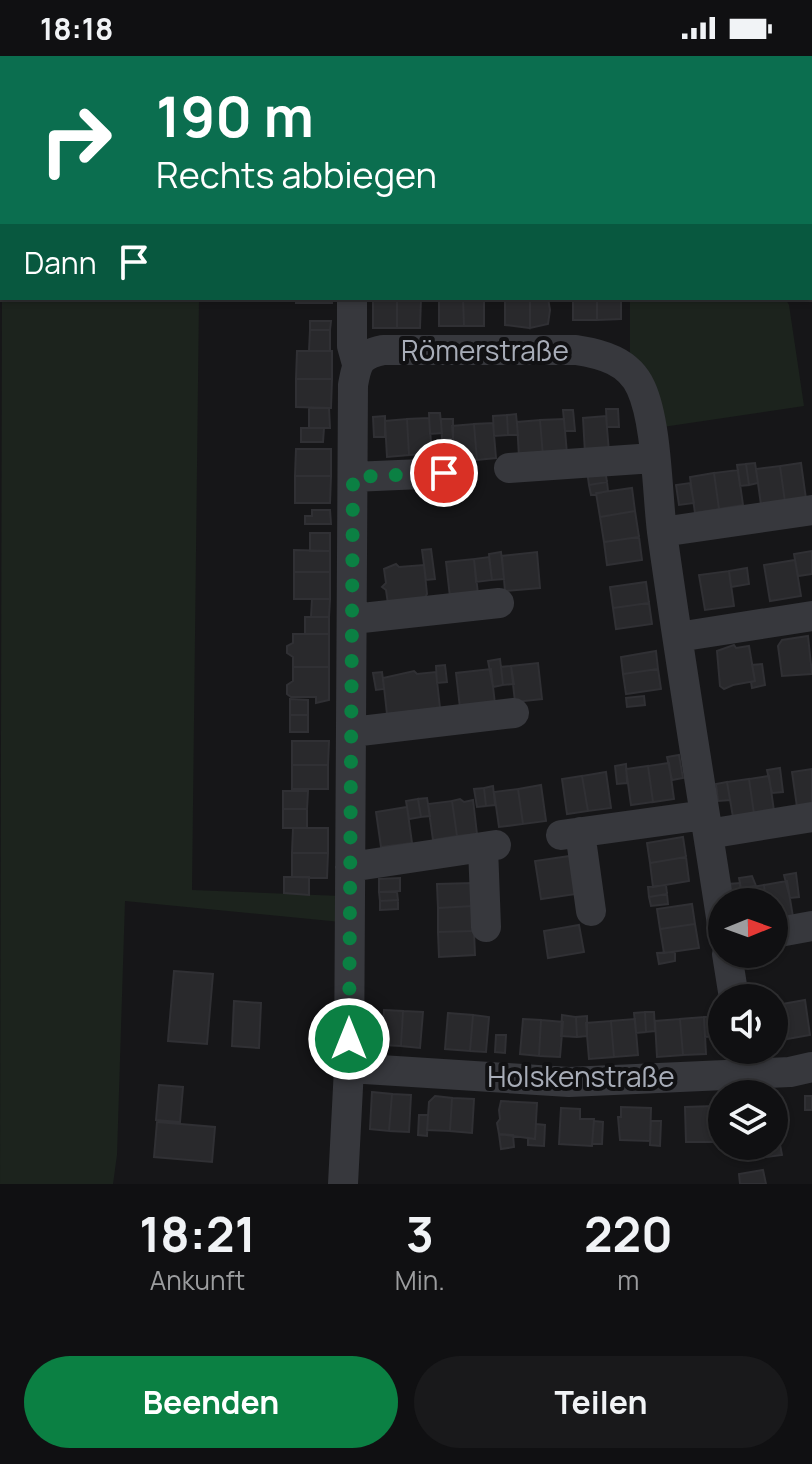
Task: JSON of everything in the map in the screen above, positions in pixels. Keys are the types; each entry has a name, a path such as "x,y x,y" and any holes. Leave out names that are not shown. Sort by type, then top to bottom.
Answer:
{"street":[{"path":"343,1184 349,1068 353,385 357,364 352,346 352,300"},
{"name":"Römerstraße","path":"357,364 369,353 383,350 576,350 599,353 628,369 640,385 648,408 662,532 717,888"},
{"path":"509,468 654,458"},
{"path":"353,477 444,473"},
{"path":"662,532 812,510"},
{"path":"353,619 499,603"},
{"path":"678,637 812,616"},
{"path":"352,732 514,713"},
{"path":"591,911 571,834 812,817"},
{"path":"350,867 490,846 486,927"},
{"path":"788,930 812,926"},
{"name":"Holskenstraße","path":"349,1068 569,1082 726,1064"},
{"name":"Holskenstraße","path":"753,1064 790,1072 812,1067"}],"shaded area":[{"path":"2,300 199,300 192,890 341,896 341,922 125,901 117,1155 113,1184 0,1184"},
{"path":"630,300 786,300 804,406 656,428 630,361"}],"building":[{"path":"296,300 332,300 332,303 296,303"},
{"path":"373,300 397,300 397,328 373,328"},
{"path":"397,300 421,300 420,328 397,328"},
{"path":"439,300 463,300 464,326 439,326"},
{"path":"463,300 484,300 484,326 464,326"},
{"path":"505,300 530,300 530,328 505,325"},
{"path":"530,300 548,300 548,324 530,328"},
{"path":"573,300 597,300 597,320 573,320"},
{"path":"597,300 621,300 621,319 597,320"},
{"path":"310,321 331,321 330,330 310,330"},
{"path":"310,330 330,330 330,351 309,351"},
{"path":"297,351 332,351 332,379 296,379"},
{"path":"296,379 332,379 331,408 296,407"},
{"path":"309,408 329,408 330,428 309,428"},
{"path":"606,409 618,409 619,427 607,427"},
{"path":"563,410 573,410 575,431 565,431"},
{"path":"429,413 440,413 442,433 430,434"},
{"path":"516,414 518,435 508,435 507,415"},
{"path":"507,415 508,435 494,436 493,416"},
{"path":"385,416 385,437 374,437 373,417"},
{"path":"606,416 609,452 585,453 583,418"},
{"path":"429,418 432,454 409,455 407,419"},
{"path":"407,419 409,455 387,457 385,421"},
{"path":"441,419 453,419 453,439 442,439"},
{"path":"564,419 567,454 543,456 540,420"},
{"path":"540,420 543,456 519,457 517,422"},
{"path":"493,423 496,458 477,460 474,424"},
{"path":"474,424 477,460 455,461 452,426"},
{"path":"301,428 324,428 323,442 301,442"},
{"path":"296,449 331,449 331,476 295,476"},
{"path":"755,463 758,483 749,485 746,464"},
{"path":"801,463 806,499 785,502 780,466"},
{"path":"746,464 749,485 740,486 737,465"},
{"path":"780,466 785,502 761,505 756,469"},
{"path":"605,470 607,482 589,485 587,471"},
{"path":"738,470 743,505 719,509 714,473"},
{"path":"714,473 719,509 695,513 690,477"},
{"path":"295,476 331,476 330,503 295,503"},
{"path":"607,482 608,491 591,495 589,485"},
{"path":"690,483 694,503 679,505 676,485"},
{"path":"632,488 635,511 600,517 596,493"},
{"path":"312,510 330,510 331,524 305,524 305,516 312,516"},
{"path":"635,511 639,537 604,542 600,517"},
{"path":"310,533 330,533 330,551 310,551"},
{"path":"639,537 642,560 607,565 604,542"},
{"path":"431,549 435,579 426,580 422,550"},
{"path":"294,550 330,551 330,572 294,572"},
{"path":"812,551 812,574 798,576 794,554"},
{"path":"501,552 504,579 492,580 489,554"},
{"path":"537,552 540,588 505,591 502,556"},
{"path":"489,557 492,580 476,582 474,559"},
{"path":"474,559 478,594 450,597 446,562"},
{"path":"795,560 801,596 770,601 764,565"},
{"path":"396,564 399,567 424,565 427,594 423,600 388,604 386,590 382,587 386,583 384,569"},
{"path":"747,568 749,584 731,587 729,571"},
{"path":"729,571 734,606 705,610 699,575"},
{"path":"294,572 330,572 330,599 294,599"},
{"path":"646,582 649,603 613,608 610,587"},
{"path":"312,599 330,599 329,617 311,617"},
{"path":"649,603 652,624 616,629 613,608"},
{"path":"305,617 329,617 329,634 305,634"},
{"path":"293,634 329,634 329,667 293,667 293,657 287,653 287,646 293,643"},
{"path":"808,636 812,674 782,676 778,646 782,640"},
{"path":"734,645 736,648 749,646 755,681 724,689 720,686 717,651"},
{"path":"656,651 658,669 623,674 621,657"},
{"path":"500,659 503,685 493,687 488,661"},
{"path":"538,663 542,699 515,702 511,666"},
{"path":"762,664 765,685 752,688 751,682 755,681 752,665"},
{"path":"445,665 447,682 437,683 436,666"},
{"path":"511,666 514,684 503,685 501,667"},
{"path":"293,667 329,667 329,700 316,703 316,697 291,697 287,694 287,685 293,681"},
{"path":"491,669 495,704 460,708 456,673"},
{"path":"658,669 661,689 626,694 623,674"},
{"path":"414,671 417,674 436,672 440,708 387,714 383,678"},
{"path":"382,672 384,689 376,690 373,673"},
{"path":"644,696 645,705 627,707 626,698"},
{"path":"290,699 308,700 308,715 290,715"},
{"path":"290,715 308,715 308,732 290,732"},
{"path":"292,741 329,741 328,765 292,765"},
{"path":"679,755 683,778 672,780 667,757"},
{"path":"669,763 674,799 653,802 648,766"},
{"path":"626,764 627,783 617,784 615,766"},
{"path":"292,765 328,765 328,789 292,789"},
{"path":"648,766 653,802 631,805 626,769"},
{"path":"780,768 783,792 772,793 767,770"},
{"path":"812,769 812,805 797,807 792,772"},
{"path":"606,772 611,808 588,811 582,776"},
{"path":"582,776 588,811 567,814 562,779"},
{"path":"769,776 774,811 754,814 749,779"},
{"path":"749,779 754,814 733,817 727,782"},
{"path":"727,782 730,800 718,801 716,784"},
{"path":"541,785 546,821 523,824 518,789"},
{"path":"493,786 495,805 486,806 484,788"},
{"path":"484,788 486,806 477,807 474,789"},
{"path":"518,789 523,824 499,827 494,792"},
{"path":"283,791 308,791 307,809 283,809"},
{"path":"427,798 430,816 421,817 418,799"},
{"path":"418,799 421,817 409,819 406,801"},
{"path":"460,799 464,802 473,800 477,834 457,836 452,801"},
{"path":"452,801 457,836 433,840 428,804"},
{"path":"407,807 412,843 381,847 376,812"},
{"path":"283,809 307,809 307,828 283,828"},
{"path":"293,828 328,828 328,853 292,853"},
{"path":"683,837 686,857 650,863 647,843"},
{"path":"292,853 328,853 327,878 292,877"},
{"path":"570,856 576,894 541,899 535,861"},
{"path":"686,857 689,881 653,887 650,863"},
{"path":"796,873 799,897 790,898 784,875"},
{"path":"752,876 756,886 741,888 739,878"},
{"path":"284,877 309,877 309,895 284,893"},
{"path":"400,878 400,891 379,892 379,879"},
{"path":"787,881 793,917 788,918 788,888 764,888 764,885"},
{"path":"473,883 473,906 438,908 437,884"},
{"path":"740,883 740,888 729,888 728,884"},
{"path":"666,885 667,894 649,897 648,887"},
{"path":"379,892 397,892 398,900 380,901"},
{"path":"667,894 668,904 651,906 649,897"},
{"path":"398,900 398,909 380,910 380,901"},
{"path":"692,904 695,924 660,929 657,909"},
{"path":"473,906 474,931 438,932 438,908"},
{"path":"695,924 699,948 664,953 660,929"},
{"path":"579,925 584,952 548,958 544,931"},
{"path":"474,931 475,955 439,957 438,932"},
{"path":"675,952 675,961 659,964 657,953"},
{"path":"174,971 213,974 207,1044 168,1041"},
{"path":"805,1000 810,1035 788,1039 788,1003"},
{"path":"234,1001 261,1003 259,1048 232,1046"},
{"path":"384,1010 403,1011 401,1046 382,1045"},
{"path":"403,1011 423,1012 420,1048 401,1046"},
{"path":"645,1012 646,1032 636,1033 634,1013"},
{"path":"645,1012 654,1012 655,1031 646,1032"},
{"path":"448,1013 473,1015 470,1051 445,1049"},
{"path":"473,1015 489,1017 486,1052 470,1051"},
{"path":"562,1015 576,1017 577,1037 561,1036"},
{"path":"587,1016 587,1036 577,1037 576,1017"},
{"path":"704,1017 708,1017 708,1037 705,1037"},
{"path":"704,1017 706,1054 683,1055 680,1019"},
{"path":"523,1019 541,1020 539,1056 520,1054"},
{"path":"635,1019 638,1055 614,1057 611,1021"},
{"path":"680,1019 683,1055 657,1057 655,1021"},
{"path":"541,1020 563,1022 560,1057 539,1056"},
{"path":"611,1021 614,1057 589,1059 586,1023"},
{"path":"372,1026 383,1027 382,1045 370,1044"},
{"path":"496,1035 506,1035 505,1053 495,1052"},
{"path":"159,1085 183,1087 180,1122 156,1120"},
{"path":"372,1092 392,1094 389,1131 370,1129"},
{"path":"392,1094 411,1095 409,1132 389,1131"},
{"path":"435,1096 452,1098 450,1131 427,1130 429,1102"},
{"path":"805,1096 812,1096 812,1110 805,1110"},
{"path":"452,1098 474,1099 472,1133 450,1131"},
{"path":"501,1101 537,1103 535,1139 499,1134 497,1123"},
{"path":"708,1106 708,1142 686,1142 685,1107"},
{"path":"621,1107 651,1108 650,1141 620,1140 618,1117 621,1117"},
{"path":"561,1108 580,1109 580,1119 594,1119 592,1146 559,1144"},
{"path":"419,1115 428,1115 427,1136 418,1135"},
{"path":"594,1121 603,1122 602,1144 592,1144"},
{"path":"651,1121 661,1121 660,1146 650,1145"},
{"path":"157,1122 215,1127 212,1162 154,1157"},
{"path":"536,1124 545,1125 544,1146 528,1145 528,1138 535,1139"},
{"path":"499,1134 513,1135 514,1147 501,1149"},
{"path":"763,1170 766,1184 740,1184 739,1174"}],"route":[{"path":"349,1039 353,477 444,473"}]}
